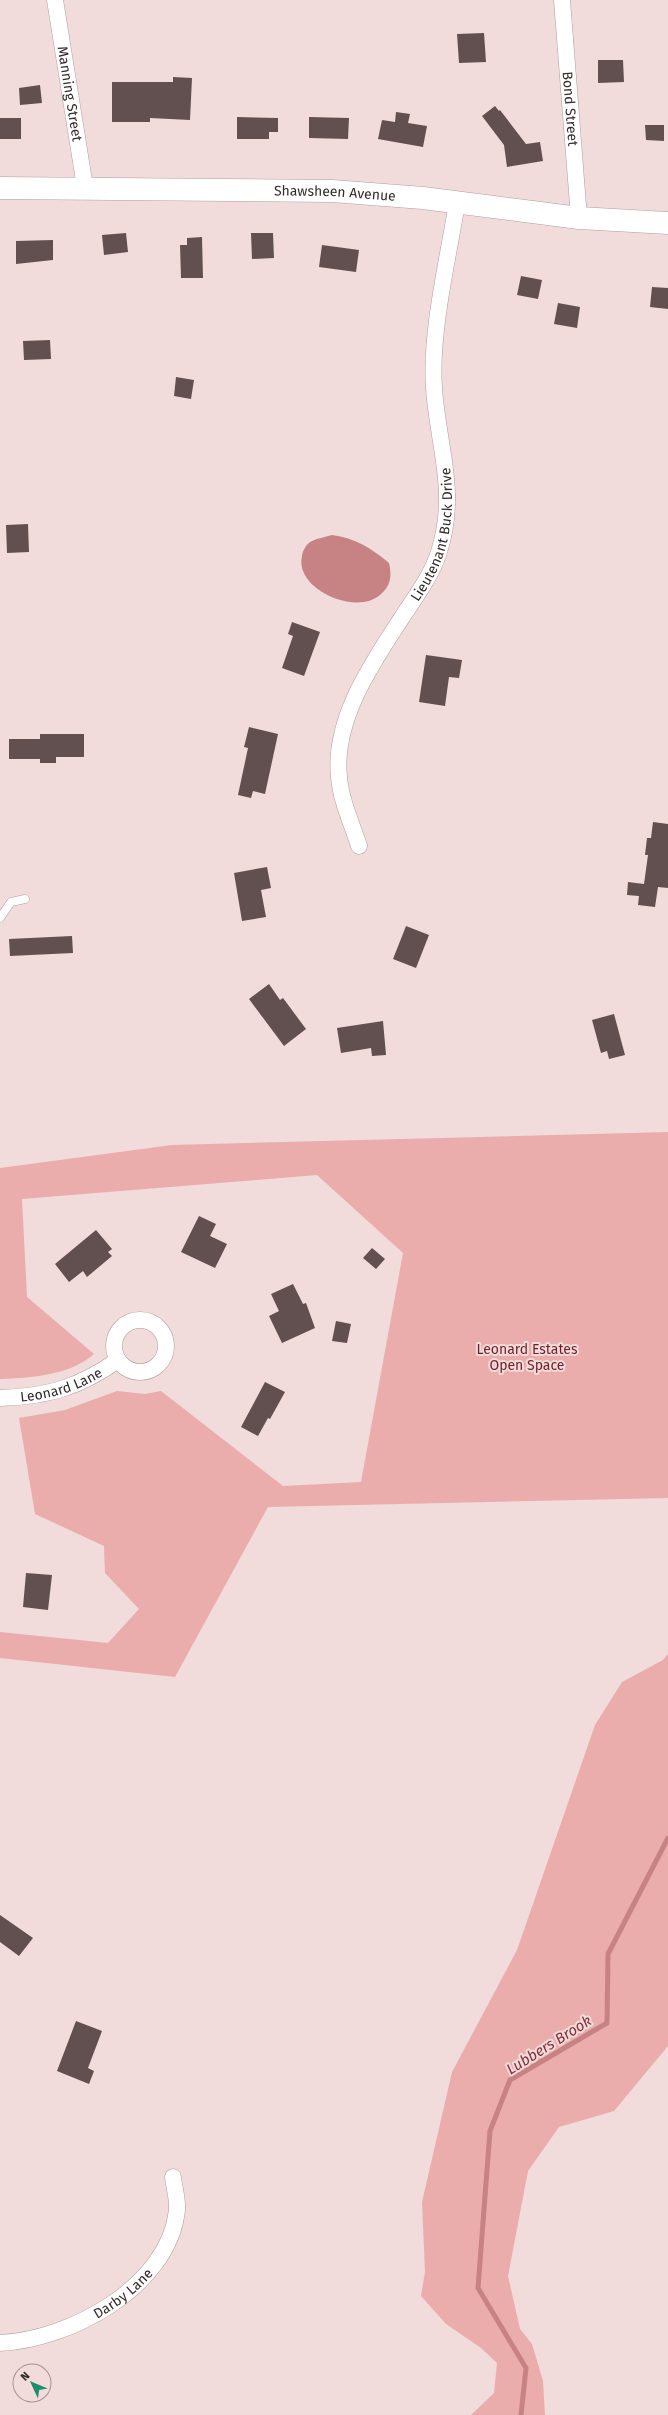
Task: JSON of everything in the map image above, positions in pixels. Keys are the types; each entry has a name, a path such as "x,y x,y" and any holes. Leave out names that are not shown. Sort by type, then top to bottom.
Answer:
{"main road":[{"name":"Shawsheen Avenue","path":"0,188 85,187 332,191 423,198 579,218 668,223"}],"street":[{"name":"Manning Street","path":"55,0 85,187"},
{"name":"Bond Street","path":"562,0 579,218"},
{"name":"Lieutenant Buck Drive","path":"359,846 339,779 338,758 342,738 361,685 428,578 439,552 446,519 448,484 434,388 434,361 457,203"},
{"name":"Leonard Lane","path":"0,1398 43,1395 62,1390 88,1380 118,1360"},
{"name":"Darby Lane","path":"0,2343 57,2333 100,2312 129,2293 156,2261 171,2234 177,2210 173,2177"}],"lane":[{"path":"0,918 11,902 25,899"}],"green space":[{"name":"Leonard Estates Open Space","path":"668,1132 668,1498 268,1507 175,1677 0,1658 0,1632 108,1643 139,1609 105,1573 104,1546 35,1514 19,1418 65,1410 117,1391 145,1394 161,1391 283,1486 361,1482 403,1253 317,1175 22,1199 27,1297 94,1354 74,1367 62,1371 24,1378 0,1379 0,1168 172,1145"},
{"path":"668,1654 668,2046 614,2111 559,2127 528,2171 508,2276 520,2329 532,2344 543,2381 545,2415 471,2415 494,2393 497,2363 481,2348 446,2324 421,2296 425,2272 422,2202 452,2072 517,1950 595,1725 622,1682 663,1660"}],"shaded area":[{"path":"332,535 340,536 362,544 389,563 390,580 384,592 369,601 343,601 329,596 307,579 302,568 302,556 305,547 312,541"}],"building":[{"path":"484,33 486,62 459,63 457,34"},
{"path":"598,60 623,60 624,82 598,83"},
{"path":"173,77 192,78 190,120 150,118 150,122 112,122 112,82 173,82"},
{"path":"40,85 42,103 20,105 19,88"},
{"path":"495,106 499,111 500,110 526,144 540,142 543,161 507,167 504,145 482,116"},
{"path":"396,112 410,114 408,123 427,126 423,147 378,139 382,120 395,122"},
{"path":"237,117 278,118 278,132 269,132 269,139 237,139"},
{"path":"309,117 349,118 348,139 309,138"},
{"path":"0,118 21,118 21,139 0,139"},
{"path":"645,125 664,125 664,141 646,140"},
{"path":"126,233 128,252 104,255 102,235"},
{"path":"251,233 273,233 274,258 252,259"},
{"path":"202,237 203,278 181,278 180,245 187,245 187,238"},
{"path":"53,240 53,260 16,264 16,241"},
{"path":"322,245 359,250 356,272 319,267"},
{"path":"521,276 542,280 538,299 517,295"},
{"path":"652,287 668,288 668,309 650,307"},
{"path":"558,303 580,307 577,328 554,324"},
{"path":"50,340 51,359 24,360 23,341"},
{"path":"176,377 194,380 191,399 174,396"},
{"path":"28,524 29,552 7,553 6,525"},
{"path":"292,622 320,632 304,676 282,668 293,636 288,634"},
{"path":"426,655 462,660 459,678 449,677 445,706 419,702"},
{"path":"249,727 278,734 265,794 253,791 251,798 238,795 248,748 244,747"},
{"path":"40,734 84,734 84,757 56,757 56,763 40,763 40,759 9,759 9,739 40,739"},
{"path":"653,822 668,824 668,888 658,887 655,907 638,905 639,896 627,895 628,882 644,884 648,855 645,855 647,838 651,838"},
{"path":"267,867 271,888 261,890 266,917 242,921 234,873"},
{"path":"406,926 429,935 416,968 393,959"},
{"path":"72,936 73,953 10,956 9,939"},
{"path":"269,984 280,1000 283,998 306,1029 284,1046 249,999"},
{"path":"614,1014 625,1055 609,1059 607,1051 601,1053 592,1020"},
{"path":"383,1021 386,1055 372,1056 371,1048 341,1053 337,1028"},
{"path":"199,1216 216,1224 210,1236 227,1244 215,1268 181,1252"},
{"path":"96,1230 112,1249 108,1252 112,1256 87,1277 83,1271 69,1282 55,1264"},
{"path":"372,1248 385,1259 376,1269 363,1258"},
{"path":"293,1284 303,1304 306,1303 315,1328 282,1343 269,1316 279,1311 271,1294"},
{"path":"336,1321 351,1324 347,1343 332,1341"},
{"path":"265,1382 285,1392 270,1419 268,1418 258,1436 241,1427"},
{"path":"26,1573 52,1575 48,1610 23,1607"},
{"path":"0,1915 33,1938 19,1956 0,1942"},
{"path":"76,2021 102,2031 88,2068 94,2071 89,2084 57,2071"}],"waterway":[{"name":"Lubbers Brook","path":"521,2415 526,2368 478,2288 490,2131 510,2080 607,2023 608,1954 668,1838"}]}
